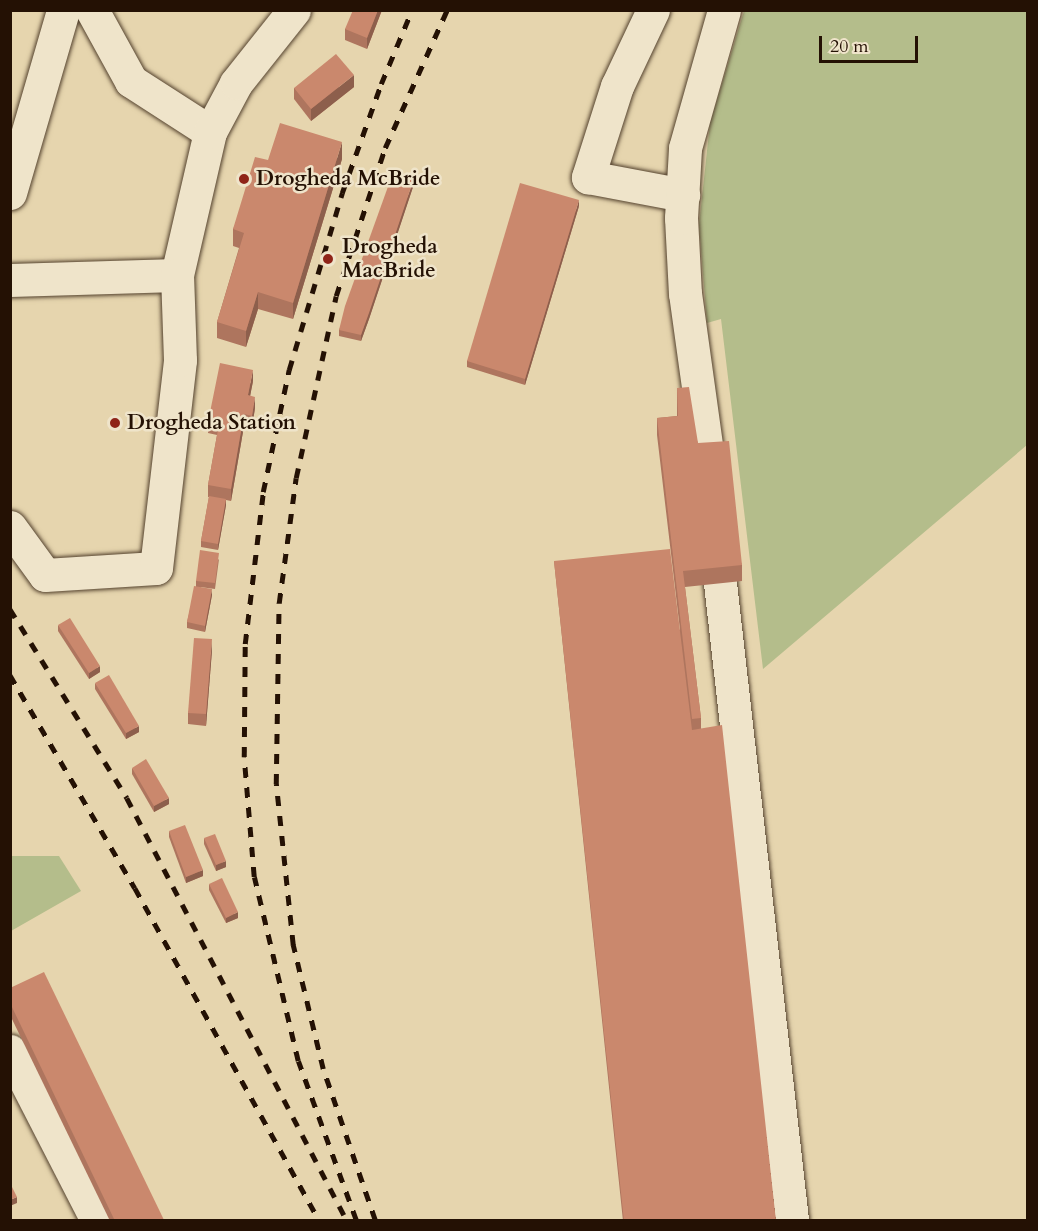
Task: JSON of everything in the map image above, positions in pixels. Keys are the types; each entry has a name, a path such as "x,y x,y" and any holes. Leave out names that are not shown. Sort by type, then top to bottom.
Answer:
{"street":[{"path":"10,194 63,10"},
{"path":"92,10 131,81 210,132"},
{"path":"10,527 45,575 156,568 180,360 177,274 210,132 236,84 294,10"},
{"path":"653,10 617,86 588,177 683,195"},
{"path":"708,459 685,294 683,195 686,148 724,10"},
{"path":"10,280 177,274"},
{"path":"720,583 792,1221"},
{"path":"14,1066 97,1221"}],"green space":[{"path":"744,11 1028,11 1027,445 763,669 721,319 707,323 699,225 710,123"},
{"path":"11,856 59,856 81,891 11,931"}],"building":[{"path":"353,10 378,10 367,38 345,29"},
{"path":"336,54 354,75 311,109 294,88"},
{"path":"280,123 342,142 293,303 258,292 246,331 217,322 244,233 233,229 255,157 268,160"},
{"path":"394,170 414,178 369,313 361,335 339,330 345,306"},
{"path":"520,183 579,200 525,379 467,361"},
{"path":"220,363 253,370 248,395 255,397 252,416 244,414 231,489 208,485 219,424 208,422"},
{"path":"689,387 698,443 729,441 742,565 683,571 701,718 692,719 657,418 678,416 677,388"},
{"path":"209,496 226,499 218,544 201,541"},
{"path":"670,549 692,730 722,725 776,1221 624,1221 554,561"},
{"path":"200,550 219,553 215,583 196,581"},
{"path":"194,586 212,589 205,626 187,622"},
{"path":"70,618 100,666 89,673 58,625"},
{"path":"194,638 212,639 206,714 188,713"},
{"path":"109,675 139,726 126,733 95,683"},
{"path":"146,759 169,798 154,806 132,768"},
{"path":"185,825 203,870 186,877 169,831"},
{"path":"215,834 226,861 216,865 204,838"},
{"path":"222,878 238,912 226,918 209,884"},
{"path":"44,972 164,1220 162,1221 115,1221 10,1003 10,988"},
{"path":"10,1183 17,1197 10,1200"}],"railway":[{"path":"356,1220 298,1061 254,877 244,757 245,644 263,492 289,370 342,193 381,84 412,10"},
{"path":"375,1220 323,1069 293,945 276,784 279,603 296,478 336,296 385,148 447,10"},
{"path":"10,609 127,798 347,1220"},
{"path":"10,675 135,888 319,1220"}],"place":[{"name":"Drogheda McBride","path":"244,179"},
{"name":"Drogheda MacBride","path":"328,259"},
{"name":"Drogheda Station","path":"115,423"}]}
